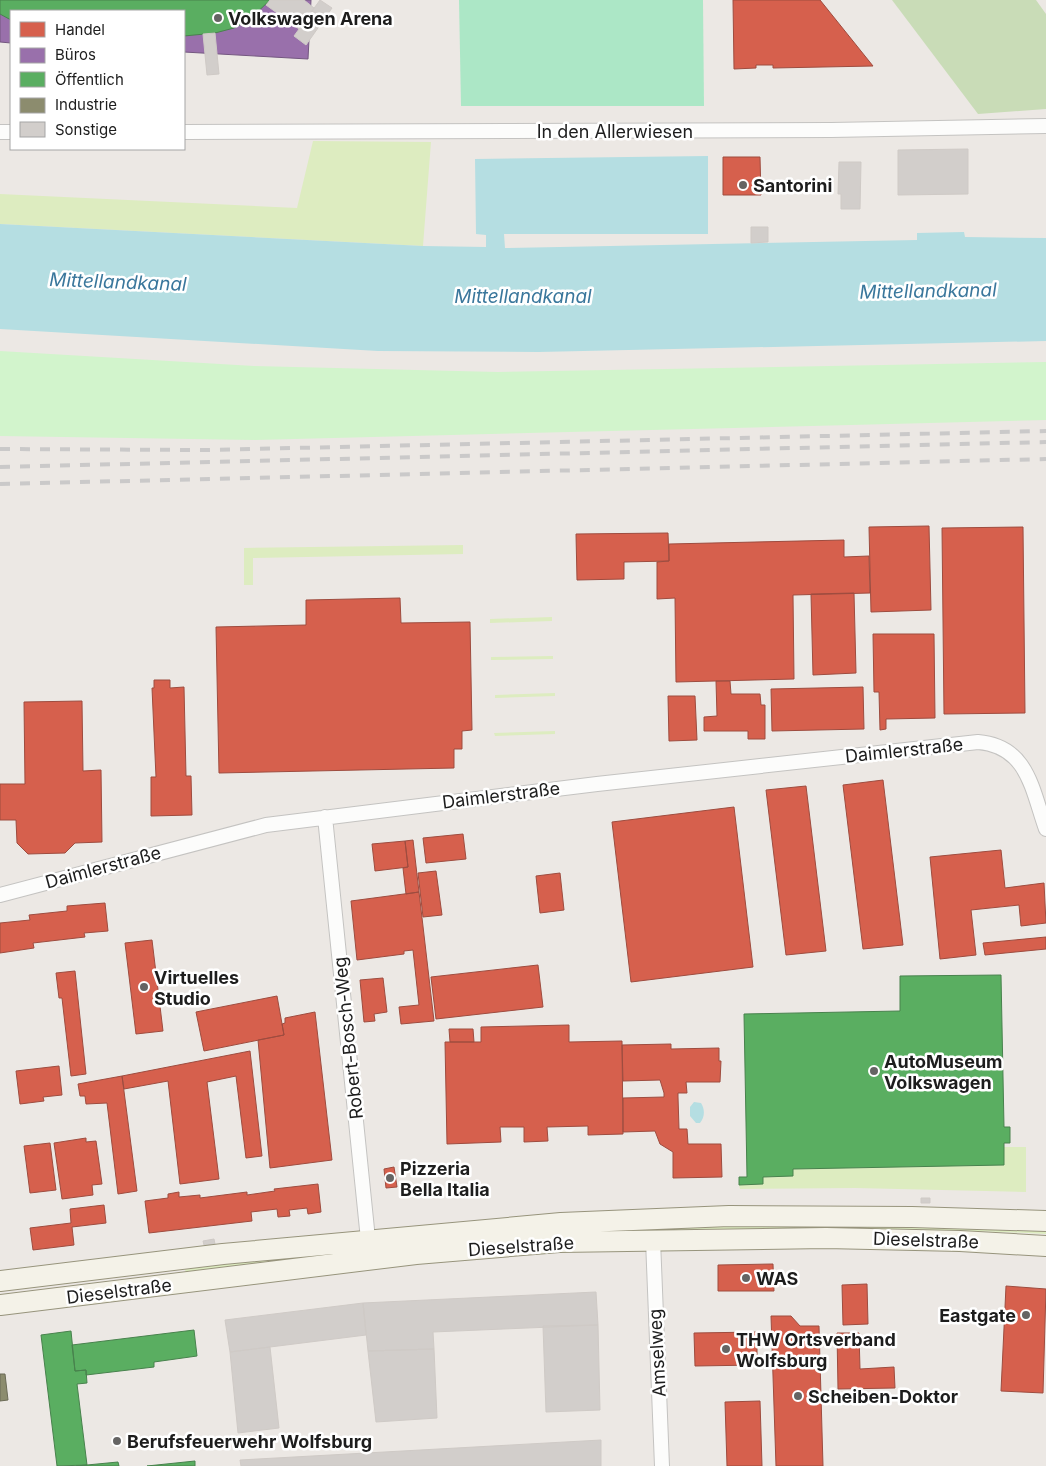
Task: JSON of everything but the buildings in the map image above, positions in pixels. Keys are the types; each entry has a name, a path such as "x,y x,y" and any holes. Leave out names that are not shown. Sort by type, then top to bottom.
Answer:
{"main road":[{"name":"Dieselstraße","path":"0,1281 223,1254 512,1226 730,1216 912,1217 1046,1222"},
{"name":"Dieselstraße","path":"0,1305 370,1260 546,1243 876,1238 1046,1246"}],"street":[{"name":"In den Allerwiesen","path":"185,132 784,130 1046,126"},
{"name":"Daimlerstraße","path":"0,895 266,825 961,744 986,743 1008,751 1025,771 1046,829"},
{"name":"Robert-Bosch-Weg","path":"325,817 370,1260"},
{"name":"Amselweg","path":"653,1240 662,1466"}],"green space":[{"path":"459,0 703,0 704,106 461,106"},
{"path":"892,0 1036,0 1046,14 1046,109 978,114"},
{"path":"313,141 431,142 423,246 0,224 0,194 297,208"},
{"path":"0,351 254,366 498,372 1046,362 1046,420 255,440 0,436"},
{"path":"463,545 463,554 253,558 253,585 244,585 244,548"},
{"path":"552,617 552,621 490,623 490,619"},
{"path":"553,656 553,659 491,660 491,657"},
{"path":"555,693 555,696 495,698 495,695"},
{"path":"555,731 555,734 495,736 494,733"},
{"path":"1004,1147 1026,1147 1026,1192 855,1188 740,1189 739,1185 763,1184 763,1177 792,1176 793,1169 1004,1165"},
{"path":"683,1223 1046,1227 1046,1234 901,1229 829,1229 468,1235"},
{"path":"286,1257 248,1266 186,1272 184,1268"}],"water":[{"name":"Mittellandkanal","path":"708,156 708,234 504,234 505,248 917,240 917,233 964,232 965,237 1046,238 1046,341 538,352 378,351 0,329 0,224 423,246 486,247 486,235 476,234 475,159"},
{"path":"694,1102 701,1103 703,1108 704,1116 700,1123 696,1123 690,1116 690,1107"}],"railway":[{"path":"0,449 205,450 1046,431"},
{"path":"0,467 1046,442"},
{"path":"0,484 1046,459"}],"place":[{"name":"Volkswagen Arena","path":"218,18"},
{"name":"Santorini","path":"743,185"},
{"name":"Virtuelles Studio","path":"144,987"},
{"name":"AutoMuseum Volkswagen","path":"874,1071"},
{"name":"Pizzeria Bella Italia","path":"390,1178"},
{"name":"WAS","path":"746,1278"},
{"name":"Eastgate","path":"1026,1315"},
{"name":"THW Ortsverband Wolfsburg","path":"726,1349"},
{"name":"Scheiben-Doktor","path":"798,1396"},
{"name":"Berufsfeuerwehr Wolfsburg","path":"117,1441"}]}
